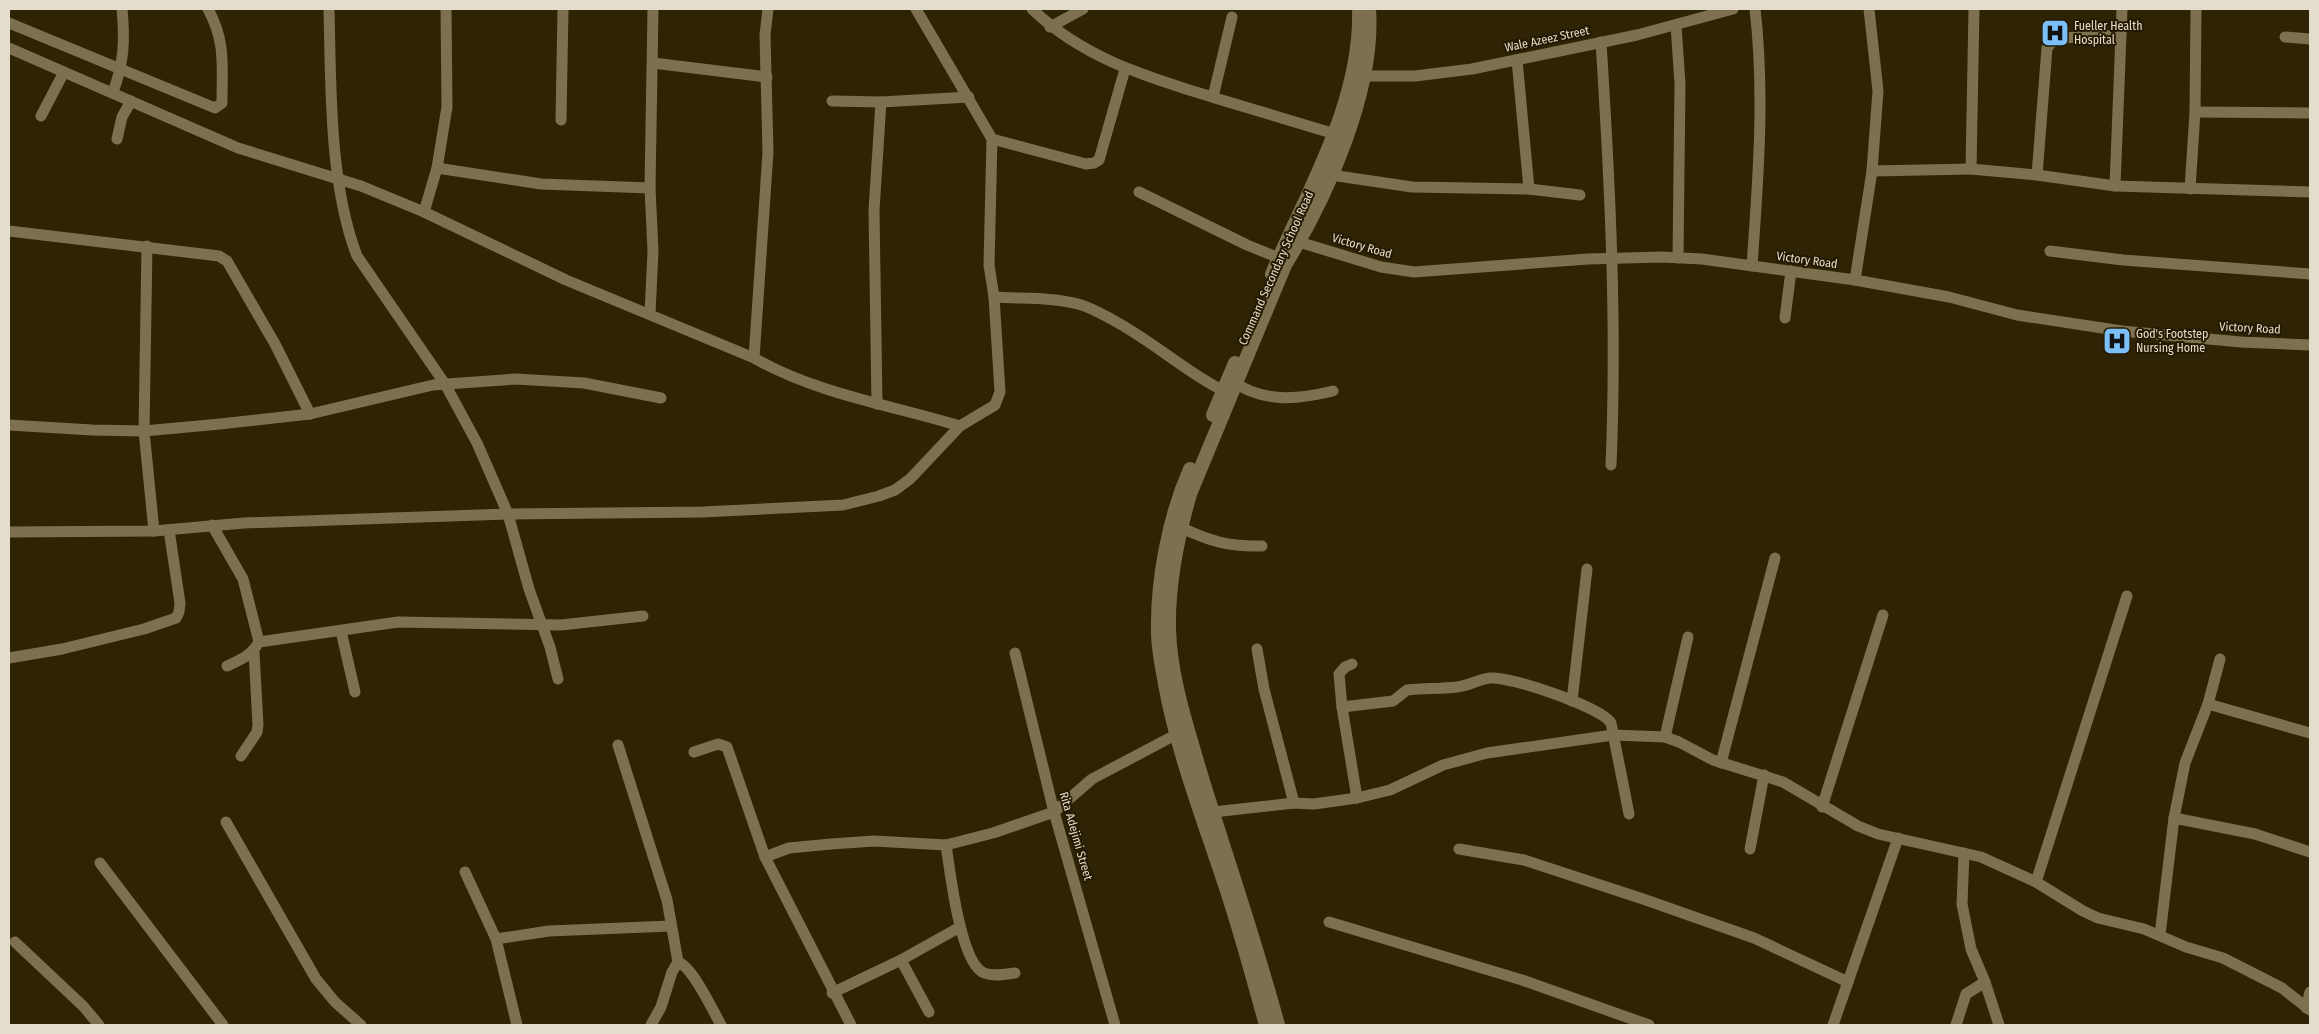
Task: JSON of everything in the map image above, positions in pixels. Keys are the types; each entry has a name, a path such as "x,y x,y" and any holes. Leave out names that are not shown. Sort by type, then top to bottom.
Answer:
{"main road":[{"name":"Command Secondary School Road","path":"1230,387 1279,258 1335,134 1358,48 1359,9"},
{"name":"Command Secondary School Road","path":"1176,524 1185,493 1230,387 1285,265 1299,242 1331,175 1346,138 1364,76 1369,50 1369,9"},
{"name":"Command Secondary School Road","path":"1176,524 1184,513 1185,493"},
{"path":"1176,524 1161,587 1158,633 1169,702 1177,734 1202,797 1213,812 1278,1025"},
{"path":"1176,524 1169,606 1169,629 1176,686 1202,797 1266,1025"}],"street":[{"path":"113,92 122,69 124,28 122,9"},
{"path":"9,23 210,107 220,106 222,103 222,46 219,31 208,9"},
{"path":"329,9 332,114 339,178 349,236 357,256 445,384 477,443 508,514 529,589 543,624 558,680"},
{"path":"424,212 437,168 447,107 446,9"},
{"path":"561,120 563,9"},
{"path":"650,314 653,251 650,188 653,9"},
{"path":"754,358 768,152 765,35 768,9"},
{"path":"9,532 154,532 212,526 508,514 703,512 834,506 861,501 895,490 910,479 960,426 995,405 999,398 994,297 989,265 992,139 916,9"},
{"path":"1032,9 1050,26 1087,50 1125,69 1335,134"},
{"path":"1050,26 1084,9"},
{"name":"Wale Azeez Street","path":"1364,76 1415,76 1472,69 1676,25 1733,9"},
{"path":"1752,266 1757,185 1760,54 1755,9"},
{"path":"1855,280 1872,171 1878,91 1868,9"},
{"path":"1971,169 1974,9"},
{"path":"2116,186 2122,9"},
{"path":"2190,189 2195,112 2196,9"},
{"path":"1213,97 1232,17"},
{"path":"1676,25 1680,84 1678,258"},
{"path":"2037,175 2047,48 2053,41 2061,38 2121,36"},
{"path":"2285,37 2310,39"},
{"path":"1601,42 1613,258 1615,373 1611,465"},
{"path":"9,48 113,92 156,114 238,148 299,168 339,178 424,212 566,280 754,358 782,374 877,404 960,426"},
{"path":"1517,60 1529,189"},
{"path":"652,63 767,77"},
{"path":"992,139 1086,164 1094,163 1099,160 1125,69"},
{"path":"41,116 64,72"},
{"path":"832,101 881,102 969,97"},
{"path":"117,139 122,117 131,101"},
{"path":"877,404 874,210 881,102"},
{"path":"2195,112 2310,113"},
{"path":"437,168 541,184 650,188"},
{"path":"1872,171 1971,169 2037,175 2116,186 2310,192"},
{"path":"1331,175 1412,187 1529,189 1580,195"},
{"path":"1139,192 1247,245 1279,258"},
{"path":"9,231 147,246 219,256 227,260 275,344 310,414"},
{"name":"Victory Road","path":"1299,242 1381,267 1414,272 1613,258 1702,258 1855,280 1949,297 2016,315 2122,331 2232,342 2310,345"},
{"path":"147,246 144,430 154,532"},
{"path":"2050,251 2123,260 2310,274"},
{"path":"1785,318 1792,272"},
{"path":"994,297 1079,304 1133,331 1192,373 1260,396 1301,398 1333,391"},
{"path":"9,425 92,430 144,430 310,414 445,384 516,380 584,383 661,398"},
{"path":"1176,524 1205,539 1218,543 1262,546"},
{"path":"212,526 243,579 256,647 258,725 257,732 241,756"},
{"path":"9,658 107,638 144,629 176,618 180,603 169,530"},
{"path":"1722,763 1775,558"},
{"path":"1572,701 1587,569"},
{"path":"2036,882 2127,596"},
{"path":"1822,807 1883,615"},
{"path":"226,666 256,647 398,622 561,625 643,616"},
{"path":"341,631 355,692"},
{"path":"1665,738 1688,637"},
{"path":"1256,649 1264,689 1294,803"},
{"name":"Rita Adejimi Street","path":"1015,654 1054,812 1115,1025"},
{"path":"2160,935 2174,818 2185,763 2208,704 2220,659"},
{"path":"1352,664 1345,667 1339,674 1342,707 1357,798"},
{"path":"1342,707 1386,703 1396,700 1406,690 1457,687 1491,678 1523,683 1572,701 1607,718 1611,723 1629,814"},
{"path":"2208,704 2310,733"},
{"path":"765,857 789,848 874,841 946,845 993,833 1054,812 1092,779 1177,734"},
{"path":"1213,812 1294,803 1314,804 1357,798 1390,790 1443,765 1487,753 1613,734 1665,738 1678,742 1722,763 1764,775 1792,786 1822,807 1858,826 1898,838 1964,853 1999,864 2036,882 2098,918 2144,929 2186,947 2223,958 2282,988 2295,996 2308,1009"},
{"path":"694,752 718,744 727,747 765,857 832,993 850,1025"},
{"path":"618,745 667,900 678,962 672,972 661,1007 651,1025"},
{"path":"1750,849 1764,775"},
{"path":"2174,818 2255,834 2310,852"},
{"path":"226,822 316,979 335,1002 360,1025"},
{"path":"1833,1025 1898,838"},
{"path":"946,845 960,927 975,966 984,973 994,975 1015,973"},
{"path":"1460,849 1524,860 1643,899 1754,938 1848,982"},
{"path":"1964,853 1962,904 1971,949 1985,982 1999,1025"},
{"path":"100,863 223,1025"},
{"path":"465,872 496,939 517,1025"},
{"path":"1329,922 1522,980 1649,1025"},
{"path":"496,939 549,931 671,926"},
{"path":"832,993 901,960 960,927"},
{"path":"15,942 83,1006 99,1025"},
{"path":"901,960 928,1012"},
{"path":"678,962 683,964 691,973 721,1025"},
{"path":"1956,1025 1966,994 1985,982"},
{"path":"2308,1009 2310,992"}],"place":[{"name":"Fueller Health Hospital","path":"2055,33"},
{"name":"God's Footstep Nursing Home","path":"2117,341"}]}
